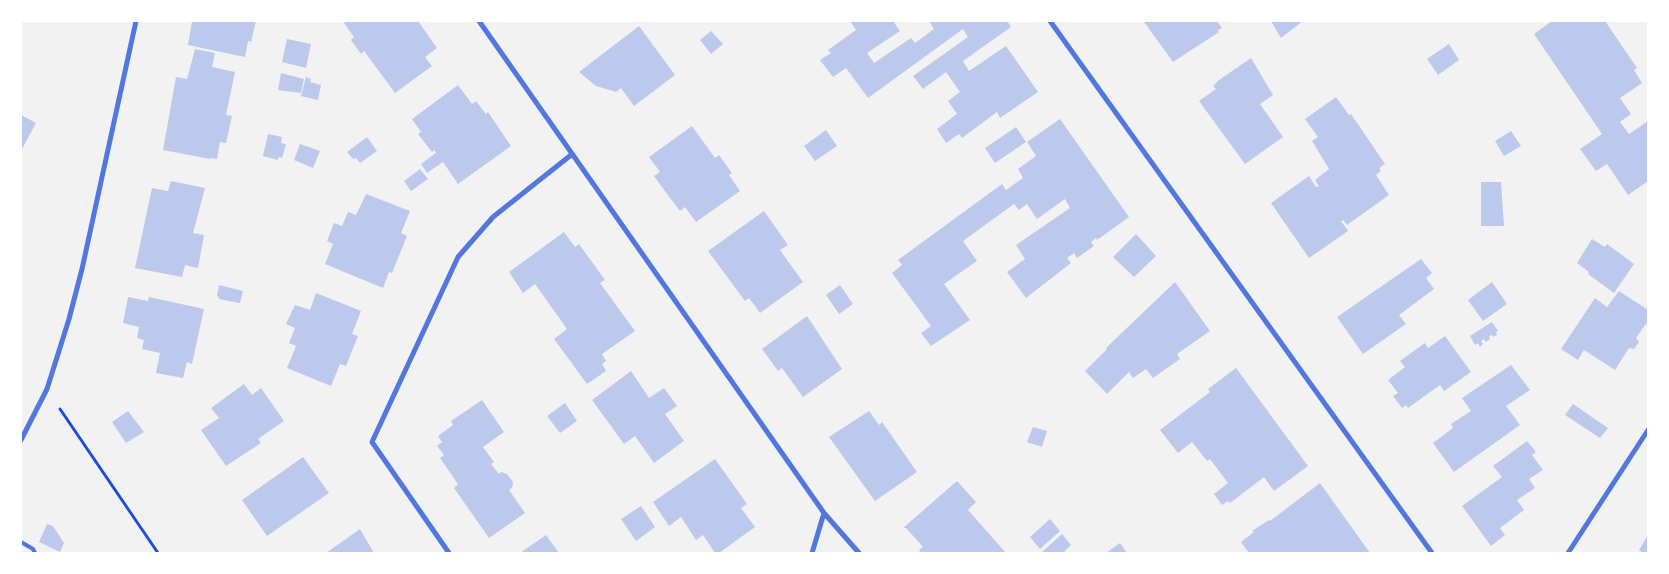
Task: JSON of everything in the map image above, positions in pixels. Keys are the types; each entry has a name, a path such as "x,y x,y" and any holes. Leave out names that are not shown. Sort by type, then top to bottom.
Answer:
{"street":[{"path":"21,440 47,389 69,319 82,269 136,21"},
{"path":"479,21 571,155 824,513 859,553"},
{"path":"1050,21 1432,553"},
{"path":"449,553 372,442 458,257 493,217 571,155"},
{"path":"1568,553 1648,430"},
{"path":"812,553 824,513"}],"lane":[{"path":"21,542 33,549 35,553"}],"path":[{"path":"47,389 68,424 158,553"}],"building":[{"path":"192,21 256,21 251,42 248,41 245,57 188,45"},
{"path":"346,21 418,21 437,48 425,57 432,66 395,93 364,51 361,54 351,40 354,37 344,23"},
{"path":"850,21 893,21 900,31 867,53 874,63 911,38 915,43 934,29 929,21 1007,21 1011,27 963,61 969,71 1006,46 1038,92 1000,118 997,112 962,138 959,134 946,143 937,129 957,114 948,101 960,92 946,72 923,89 913,76 968,37 963,29 868,98 846,68 833,77 820,60 831,53 828,50 856,30"},
{"path":"1145,21 1217,21 1222,28 1217,31 1219,32 1173,62"},
{"path":"1271,21 1303,21 1281,38"},
{"path":"1552,21 1605,21 1637,68 1634,70 1642,83 1620,98 1631,114 1620,122 1629,134 1648,121 1648,181 1628,195 1607,164 1596,171 1580,149 1602,134 1534,34"},
{"path":"639,26 675,75 634,106 621,88 616,92 596,86 579,72"},
{"path":"711,31 723,44 711,54 700,40"},
{"path":"287,39 311,44 306,68 282,62"},
{"path":"1449,44 1459,60 1438,75 1427,59"},
{"path":"195,49 215,53 212,67 235,72 226,115 232,116 226,143 220,142 217,159 163,150 176,77 187,79"},
{"path":"1251,58 1273,95 1260,104 1283,137 1245,164 1199,101 1216,89 1213,86 1219,80"},
{"path":"281,73 304,79 301,93 278,90"},
{"path":"306,77 311,79 310,82 321,85 318,100 301,96"},
{"path":"458,85 472,104 476,101 486,114 488,112 511,146 458,184 443,162 427,173 421,164 436,153 434,150 432,152 418,134 421,132 412,119"},
{"path":"1336,97 1349,115 1351,114 1385,164 1379,168 1381,171 1376,175 1389,195 1347,225 1343,220 1341,221 1348,231 1309,258 1271,203 1309,176 1316,187 1319,186 1315,180 1329,169 1312,141 1318,137 1305,119"},
{"path":"21,115 36,123 21,151"},
{"path":"1060,119 1129,217 1097,240 1096,238 1091,242 1094,246 1077,258 1074,253 1067,258 1071,263 1026,298 1007,272 1025,259 1016,245 1070,208 1065,199 1037,219 1027,204 1019,210 1014,204 963,241 977,261 944,284 970,320 931,346 921,333 931,326 892,273 902,265 898,260 1002,184 1006,190 1023,178 1018,169 1036,156 1027,142"},
{"path":"692,126 715,158 719,155 732,173 729,175 740,191 696,222 685,207 680,211 667,194 654,176 660,172 649,157"},
{"path":"1016,127 1026,142 995,163 985,148"},
{"path":"826,130 837,146 815,161 804,146"},
{"path":"1511,131 1521,146 1504,156 1495,141"},
{"path":"268,134 282,137 281,143 286,144 282,158 278,157 278,160 263,156"},
{"path":"367,137 377,151 360,163 347,152"},
{"path":"300,144 320,151 313,168 294,160"},
{"path":"420,169 428,179 411,191 404,181"},
{"path":"171,181 205,188 193,233 204,235 198,268 185,265 182,277 135,268 152,188 168,191"},
{"path":"1481,182 1501,182 1504,226 1481,226"},
{"path":"366,194 410,211 401,233 407,236 392,273 389,272 383,288 325,264 333,244 327,241 334,223 342,226 348,212 356,215"},
{"path":"764,211 788,245 780,250 803,282 760,313 749,298 745,301 708,251"},
{"path":"564,232 575,247 579,244 605,280 600,283 635,331 602,354 606,361 602,364 606,371 587,384 554,339 567,329 535,284 523,293 509,272"},
{"path":"1136,234 1156,256 1134,277 1113,257"},
{"path":"1592,239 1605,247 1607,244 1634,264 1614,293 1588,274 1589,272 1577,263"},
{"path":"1421,259 1432,273 1426,278 1434,289 1399,315 1406,324 1363,354 1337,317"},
{"path":"1175,282 1210,331 1177,354 1180,359 1153,378 1146,369 1133,378 1129,372 1107,394 1085,371 1106,348"},
{"path":"1492,282 1507,304 1483,321 1468,300"},
{"path":"219,285 243,291 240,303 219,299 217,296"},
{"path":"840,285 853,304 839,314 826,295"},
{"path":"1619,291 1648,310 1648,321 1636,338 1639,342 1634,349 1629,348 1615,370 1584,350 1578,360 1561,349 1595,298 1607,307"},
{"path":"316,293 361,311 352,334 358,336 346,366 340,364 331,386 287,368 296,346 289,343 295,328 286,324 295,305 310,310"},
{"path":"128,297 148,301 149,297 204,309 192,364 187,362 183,378 156,373 160,353 142,349 144,340 137,338 139,327 123,323"},
{"path":"807,316 842,369 803,397 782,368 778,371 762,349"},
{"path":"1492,322 1498,331 1496,332 1497,335 1489,336 1490,339 1486,342 1484,339 1481,341 1483,344 1480,347 1478,343 1475,345 1470,336"},
{"path":"1445,336 1471,372 1444,391 1440,385 1408,408 1406,405 1402,408 1393,396 1398,393 1388,380 1405,367 1400,361 1425,343 1428,348"},
{"path":"1511,365 1530,390 1506,406 1520,425 1454,472 1433,443 1453,428 1451,424 1471,411 1462,398"},
{"path":"1236,368 1308,466 1274,491 1264,477 1230,503 1228,501 1222,505 1214,494 1228,483 1210,459 1207,461 1192,442 1178,453 1160,430 1210,392 1208,389"},
{"path":"631,371 649,398 664,388 677,406 665,414 684,441 654,463 635,436 624,444 592,400"},
{"path":"244,384 252,395 261,388 284,421 258,439 261,443 226,466 201,430 219,418 211,408"},
{"path":"482,400 504,432 483,447 494,462 491,464 499,474 501,472 507,474 513,482 512,488 509,490 525,513 489,538 454,488 458,484 440,458 444,455 437,446 442,442 438,436 453,425 451,421"},
{"path":"565,403 577,421 560,433 547,416"},
{"path":"1573,404 1608,428 1600,438 1565,415"},
{"path":"128,411 144,432 126,443 112,422"},
{"path":"869,411 879,425 882,422 917,472 875,501 829,437"},
{"path":"1033,427 1047,431 1042,447 1027,442"},
{"path":"1527,441 1536,452 1532,455 1543,470 1529,479 1535,488 1517,500 1524,510 1500,528 1505,535 1491,546 1462,506 1502,477 1493,466"},
{"path":"303,457 329,493 267,536 242,500"},
{"path":"715,459 747,504 741,508 755,527 719,553 715,553 703,535 696,540 681,517 669,526 653,502"},
{"path":"957,481 976,502 968,510 1006,553 921,553 919,550 923,547 906,528 903,528"},
{"path":"1320,483 1370,553 1310,553 1309,551 1307,553 1249,553 1241,542 1254,532 1252,531 1270,521"},
{"path":"641,506 655,527 636,541 621,519"},
{"path":"1050,519 1060,531 1040,549 1030,537"},
{"path":"47,524 53,526 64,543 60,552 39,542"},
{"path":"360,529 374,553 326,553"},
{"path":"1062,534 1071,545 1063,553 1041,553"},
{"path":"546,535 559,553 520,553"},
{"path":"1648,535 1648,553 1643,553 1639,550"},
{"path":"1120,543 1127,553 1106,553"}]}
